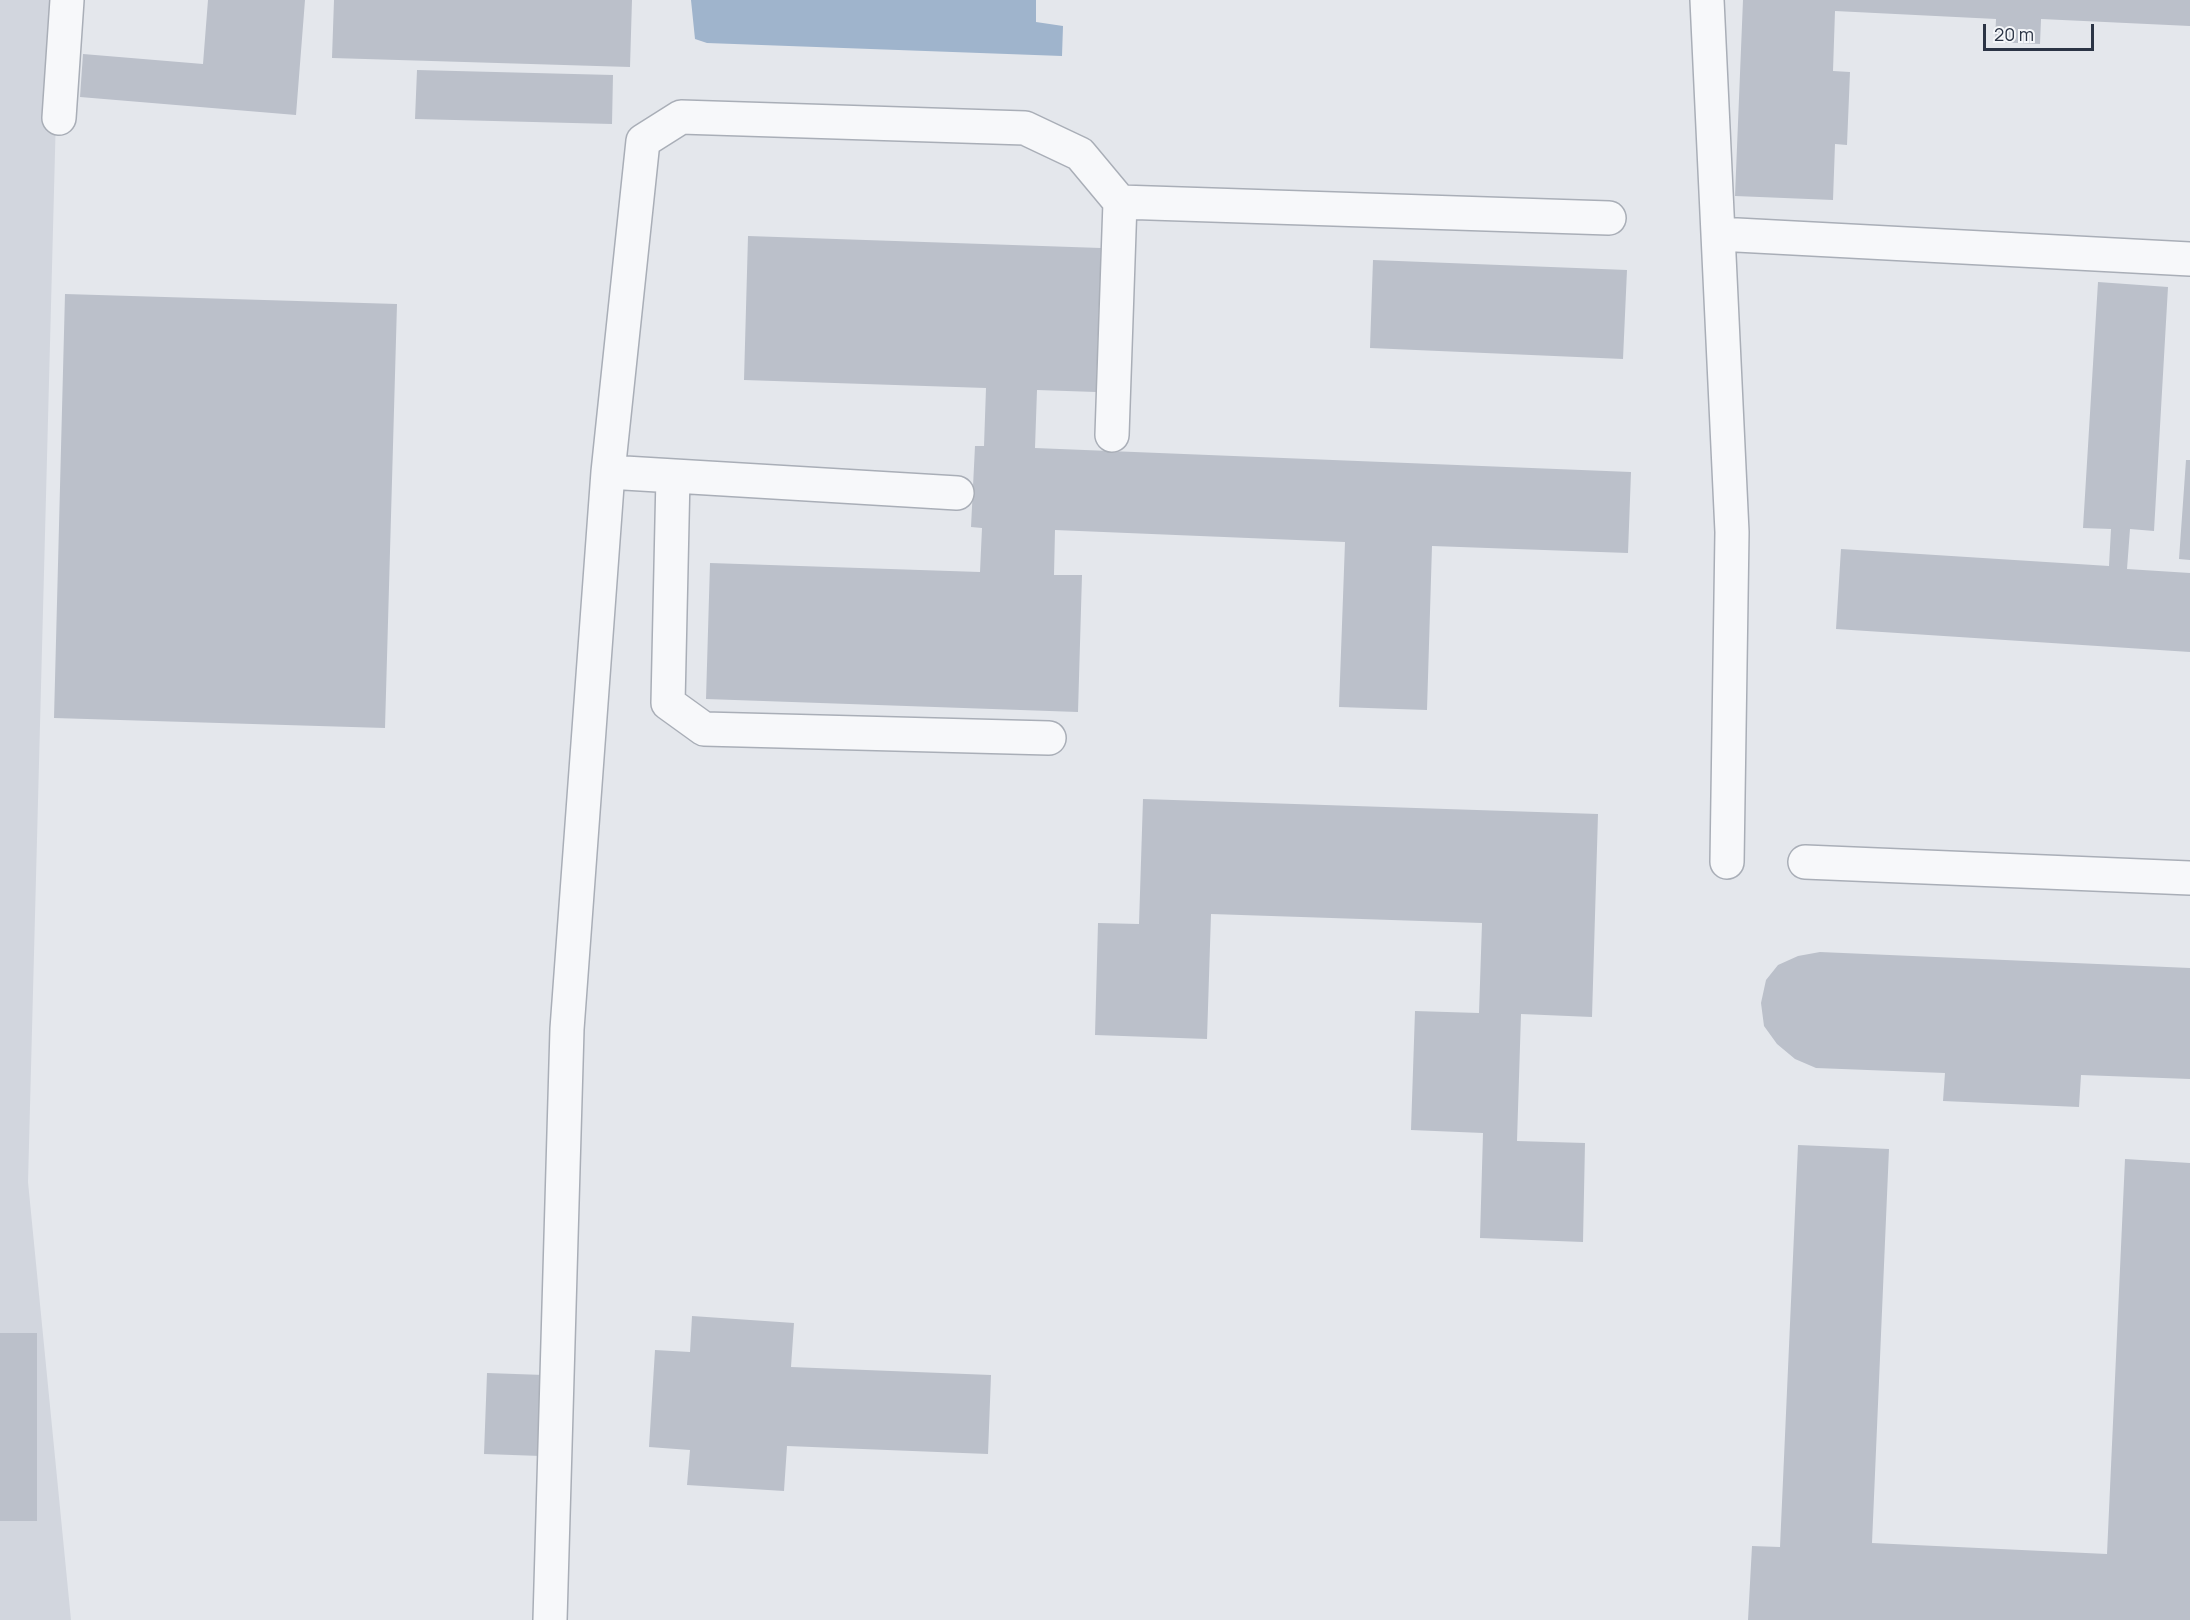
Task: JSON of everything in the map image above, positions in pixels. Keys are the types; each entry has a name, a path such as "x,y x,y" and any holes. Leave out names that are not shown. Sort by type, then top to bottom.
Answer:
{"lane":[{"path":"59,118 67,0"},
{"path":"1707,0 1732,532 1727,862"},
{"path":"550,1620 567,1029 608,472 643,141 681,117 1024,128 1080,154 1120,202 1112,435"},
{"path":"1120,202 1609,218"},
{"path":"1718,234 2190,259"},
{"path":"608,472 957,493"},
{"path":"672,476 668,703 704,729 1049,738"},
{"path":"1805,862 2190,878"}],"shaded area":[{"path":"0,0 59,0 28,1182 71,1620 0,1620"}],"water":[{"path":"691,0 1036,0 1036,22 1063,26 1062,56 707,43 695,39"}],"building":[{"path":"208,0 305,0 296,115 80,97 83,54 203,64"},
{"path":"334,0 632,0 630,67 332,58"},
{"path":"1743,0 2190,0 2190,26 2041,19 2040,44 1995,42 1996,19 1835,11 1833,71 1850,72 1847,145 1835,144 1833,200 1735,196"},
{"path":"417,70 613,75 612,124 415,119"},
{"path":"748,236 1101,248 1096,392 1037,390 1035,448 1631,472 1628,553 1432,546 1427,710 1339,707 1345,542 1055,530 1054,575 1082,575 1078,712 706,699 710,563 980,572 982,528 971,527 975,446 984,446 986,388 744,380"},
{"path":"1373,260 1627,270 1623,359 1370,348"},
{"path":"2098,282 2168,287 2154,531 2130,529 2127,569 2190,573 2190,652 1836,629 1841,549 2109,566 2111,529 2083,528"},
{"path":"65,294 397,304 385,728 54,718"},
{"path":"2186,460 2190,460 2190,560 2179,559"},
{"path":"1143,799 1598,814 1592,1017 1521,1014 1517,1141 1585,1143 1583,1242 1480,1238 1483,1133 1411,1130 1415,1011 1479,1013 1482,923 1211,914 1207,1039 1095,1035 1098,923 1139,924"},
{"path":"1820,952 2190,968 2190,1079 2081,1075 2079,1107 1943,1101 1945,1073 1816,1068 1795,1059 1777,1044 1764,1026 1761,1003 1766,980 1778,965 1798,956"},
{"path":"1798,1145 1889,1149 1872,1543 2107,1554 2125,1159 2190,1163 2190,1620 1748,1620 1752,1546 1780,1547"},
{"path":"692,1316 794,1323 791,1367 991,1375 988,1454 787,1446 784,1491 687,1485 690,1450 649,1447 655,1350 690,1352"},
{"path":"0,1333 37,1333 37,1521 0,1521"},
{"path":"487,1373 544,1375 541,1456 484,1454"}]}
